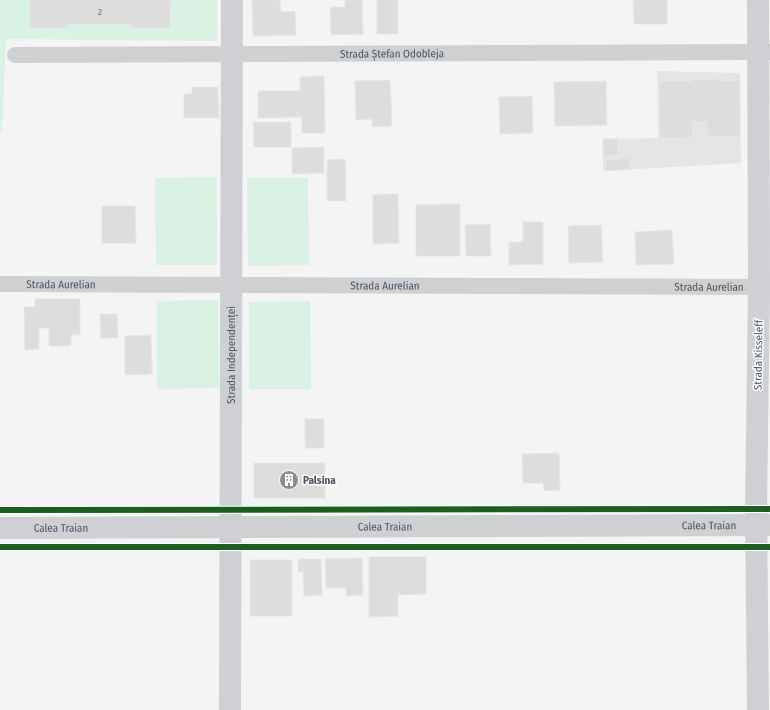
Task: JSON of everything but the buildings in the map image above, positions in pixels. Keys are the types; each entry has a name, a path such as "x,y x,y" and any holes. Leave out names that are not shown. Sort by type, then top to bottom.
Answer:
{"street":[{"name":"Strada Independenței","path":"230,710 232,527 232,0"},
{"name":"Strada Kisseleff","path":"758,0 764,52 765,287 763,525 758,710"},
{"name":"Strada Ștefan Odobleja","path":"15,55 764,52"},
{"name":"Strada Aurelian","path":"0,284 765,287"},
{"name":"Calea Traian","path":"0,528 763,525"}],"shaded area":[{"path":"657,71 740,73 741,163 603,171 603,139 658,138"}],"green space":[{"path":"0,0 217,0 217,41 6,39 2,131 0,131"},
{"path":"217,177 217,265 156,265 155,178"},
{"path":"247,178 308,178 309,265 248,266"},
{"path":"218,300 219,388 157,389 157,301"},
{"path":"310,301 311,389 249,389 249,302"}],"cycle path":[{"path":"0,510 770,509"},
{"path":"0,547 770,547"}],"place":[{"name":"Palsina","path":"289,480"}]}
